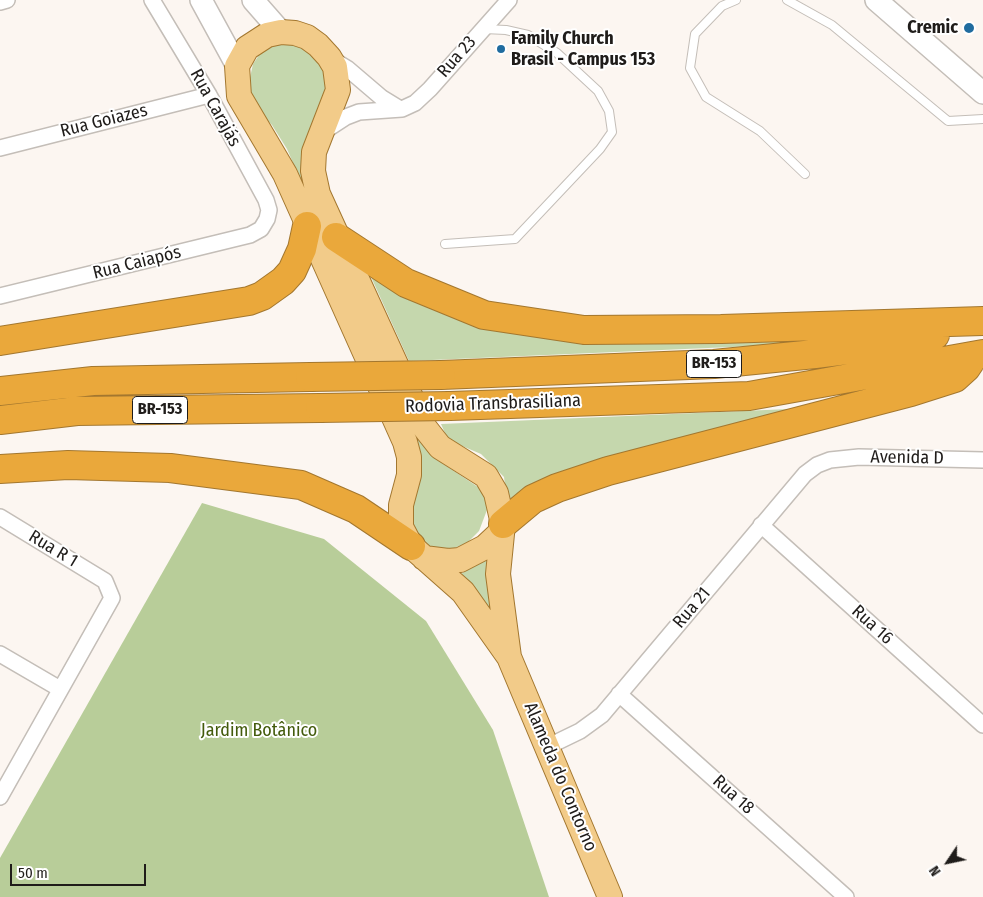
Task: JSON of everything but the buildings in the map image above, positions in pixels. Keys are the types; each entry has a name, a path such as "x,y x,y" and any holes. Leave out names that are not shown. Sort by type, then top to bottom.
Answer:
{"highway":[{"path":"0,341 249,301 262,296 283,281 292,270 302,249 307,226"},
{"path":"336,237 406,283 484,316 584,330 721,329 983,322"},
{"name":"Rodovia Transbrasiliana","path":"0,391 92,381 441,375 714,364 894,344 983,322"},
{"path":"502,528 533,499 558,488 608,471 946,381 955,378 978,355"},
{"name":"Rodovia Transbrasiliana","path":"0,420 77,411 450,406 749,396 978,355"},
{"path":"0,469 68,466 170,468 301,485 356,509 417,552"}],"main road":[{"path":"330,57 307,37 295,33 282,32 256,40 247,48 237,66 239,96 285,174 405,442 409,457 409,474 400,518 401,527 417,552 448,561 460,560 485,547 502,528"},
{"name":"Alameda do Contorno","path":"330,57 338,77 338,90 314,152 313,171 318,194 336,237 425,428 440,446 486,476 496,493 502,528 498,574 509,657"},
{"name":"Alameda do Contorno","path":"417,552 463,592 509,657 610,897"}],"street":[{"path":"0,2 7,0"},
{"name":"Rua Carajás","path":"152,0 209,95 266,200 269,210 267,218"},
{"path":"201,0 237,66"},
{"path":"253,0 282,32"},
{"name":"Rua 23","path":"320,133 346,117 359,112 402,109 415,103 430,89 509,0"},
{"path":"876,0 983,93"},
{"path":"330,57 348,69 382,98 402,109"},
{"name":"Rua Goiazes","path":"0,148 209,95"},
{"name":"Rua Caiapós","path":"0,296 250,235 261,229 267,218"},
{"name":"Avenida D","path":"830,460 858,457 983,460"},
{"name":"Rua 21","path":"547,747 580,731 602,715 805,474 817,465 830,460"},
{"name":"Rua R 1","path":"0,516 106,581 112,598 60,689"},
{"name":"Rua 16","path":"761,525 983,725"},
{"path":"0,654 60,689 0,796"},
{"name":"Rua 18","path":"619,694 846,897"}],"lane":[{"path":"736,0 722,6 695,34 690,68 706,97 760,131 805,174"},
{"path":"787,0 832,25 948,121 983,119"},
{"path":"444,244 515,240 600,149 612,132 610,111 598,91 557,53 528,35 506,30 482,29"}],"green space":[{"path":"291,41 307,46 331,76 304,168 430,450 442,463 478,487 484,495 487,510 479,531 468,542 448,551 435,550 419,543 409,530 411,495 305,190 287,149 272,125 257,110 250,96 249,82 253,64 261,52 273,43"},
{"path":"367,268 458,314 796,335 800,344 409,361"},
{"path":"812,408 508,508 504,477 481,454 448,440 441,424"},
{"name":"Jardim Botânico","path":"202,503 324,539 426,621 493,730 549,897 0,897 0,858"},
{"path":"487,557 493,616 461,574"}],"place":[{"name":"Cremic","path":"969,28"},
{"name":"Family Church Brasil - Campus 153","path":"501,49"}]}
